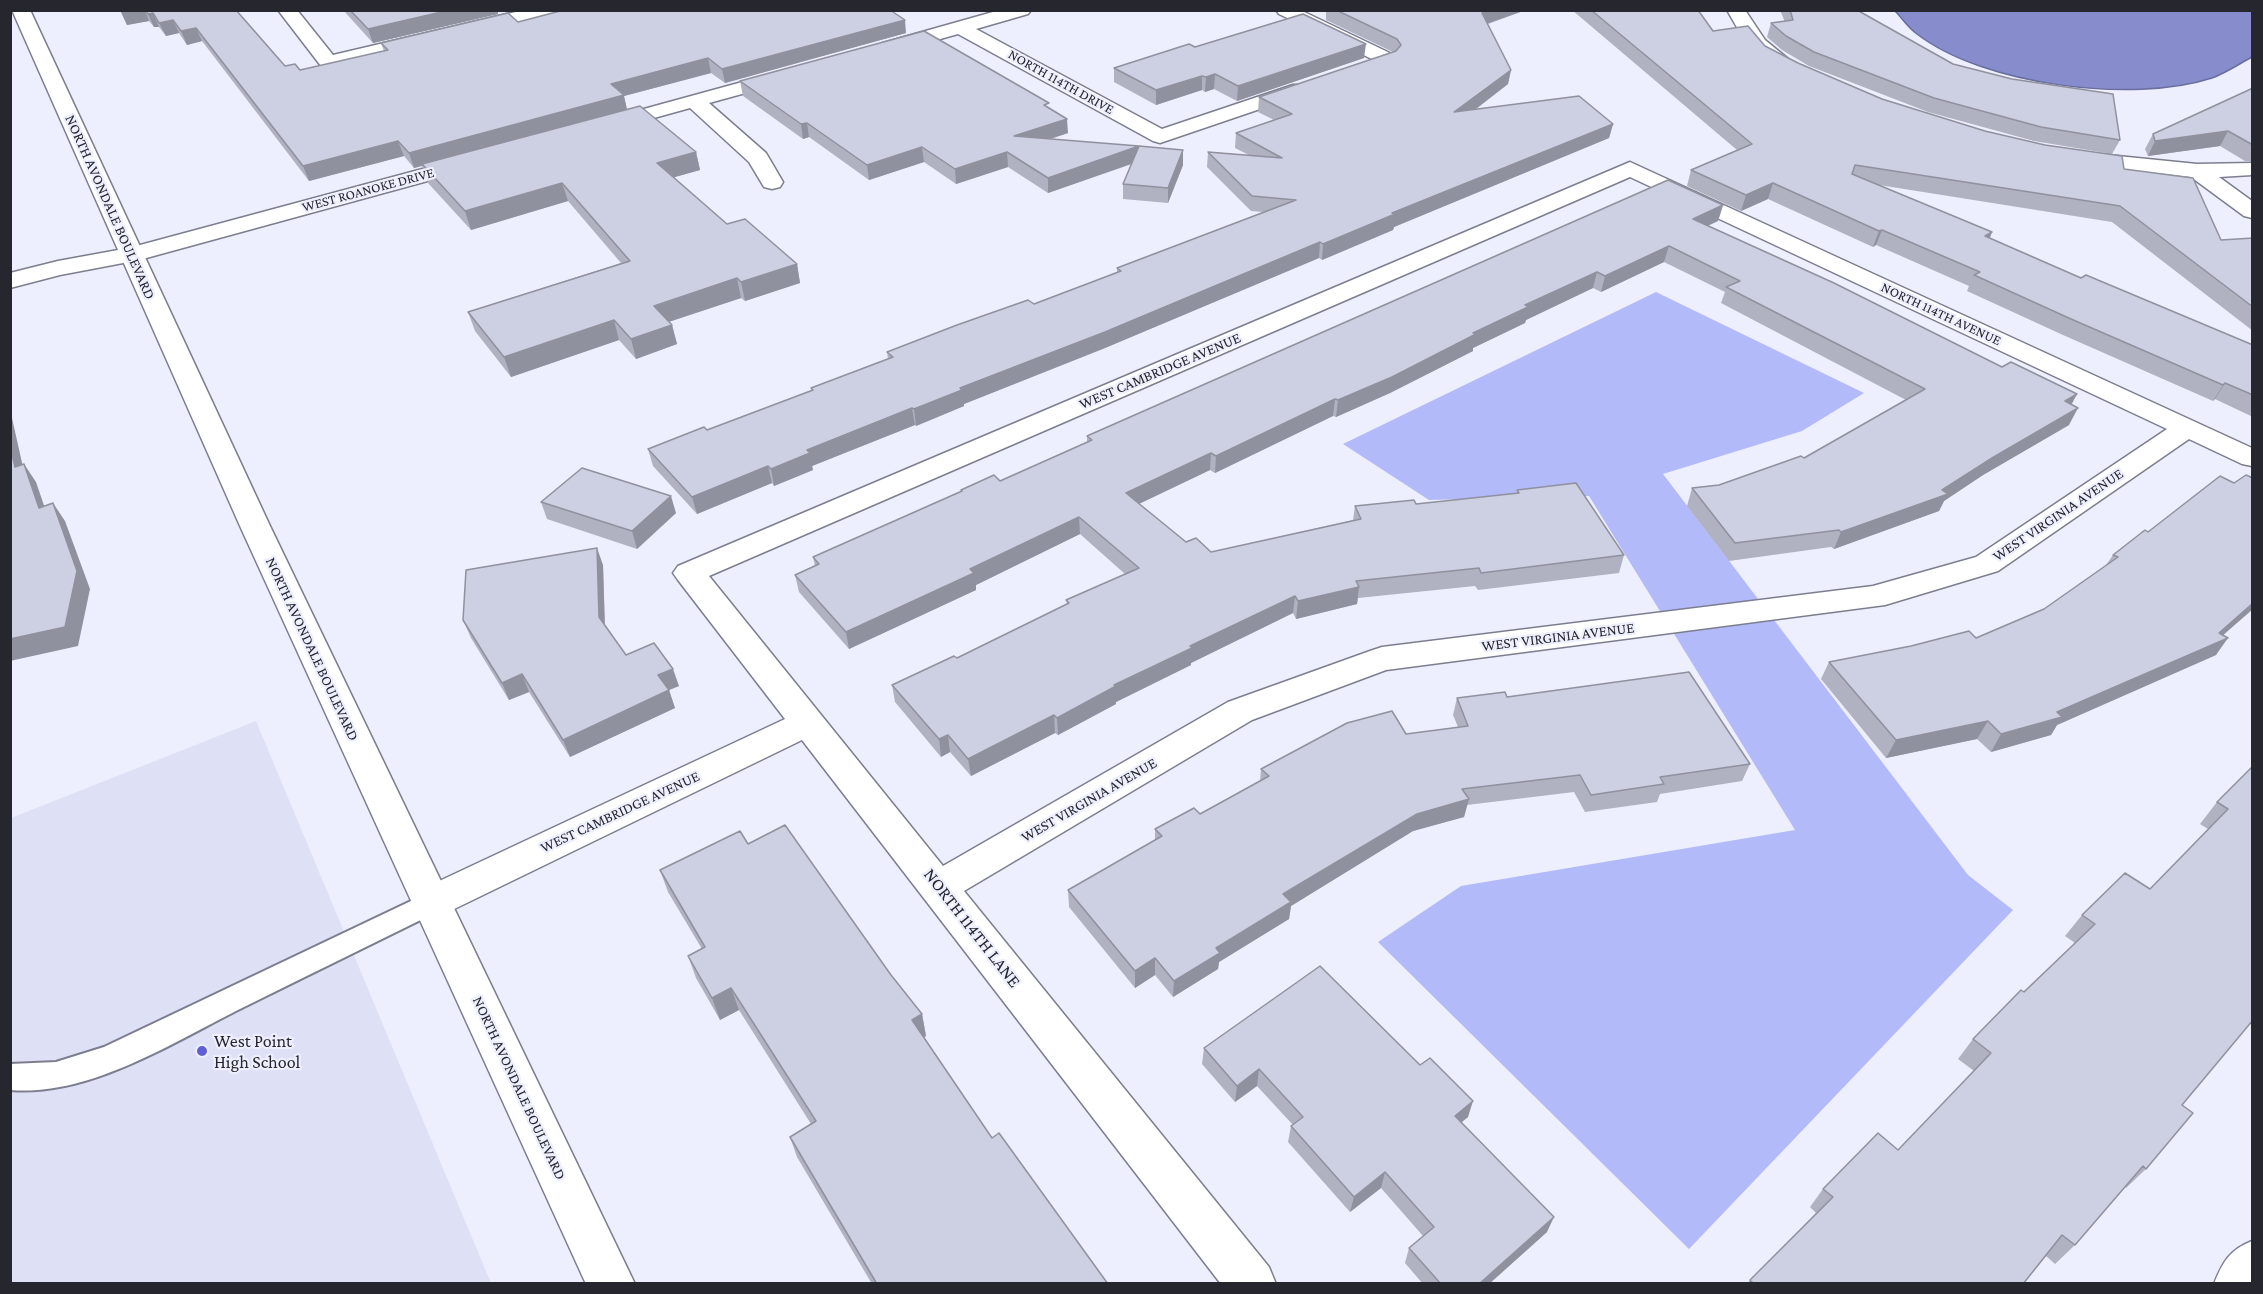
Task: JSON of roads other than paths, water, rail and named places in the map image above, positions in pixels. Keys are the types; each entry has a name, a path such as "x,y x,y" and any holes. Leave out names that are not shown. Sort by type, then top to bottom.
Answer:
{"street":[{"name":"NORTH AVONDALE BOULEVARD","path":"21,10 260,537 611,1284"},
{"path":"287,10 328,62 549,10"},
{"path":"872,52 1022,10"},
{"path":"1285,10 1387,59 1365,66"},
{"path":"1736,10 1745,26 1770,54 1798,68"},
{"name":"NORTH 114TH DRIVE","path":"961,28 1160,137 1323,81"},
{"path":"592,129 805,70"},
{"path":"694,101 758,158 771,182"},
{"path":"2059,156 2197,171 2253,169"},
{"name":"WEST ROANOKE DRIVE","path":"10,281 58,268 131,255 490,157"},
{"name":"NORTH 114TH AVENUE","path":"1630,169 2253,459"},
{"name":"WEST CAMBRIDGE AVENUE","path":"689,573 1630,169"},
{"path":"2197,171 2253,211"},
{"name":"WEST ROANOKE DRIVE","path":"10,296 60,283 131,255"},
{"name":"WEST VIRGINIA AVENUE","path":"939,887 1240,711 1382,659 1874,597 1987,564 2187,428"},
{"name":"NORTH 114TH LANE","path":"689,573 1252,1284"},
{"name":"WEST CAMBRIDGE AVENUE","path":"432,902 809,722"},
{"path":"2238,1284 2253,1265"}],"lane":[{"path":"10,1077 43,1078 84,1069 128,1050 432,902"}],"place":[{"name":"West Point High School","path":"202,1051"}]}
